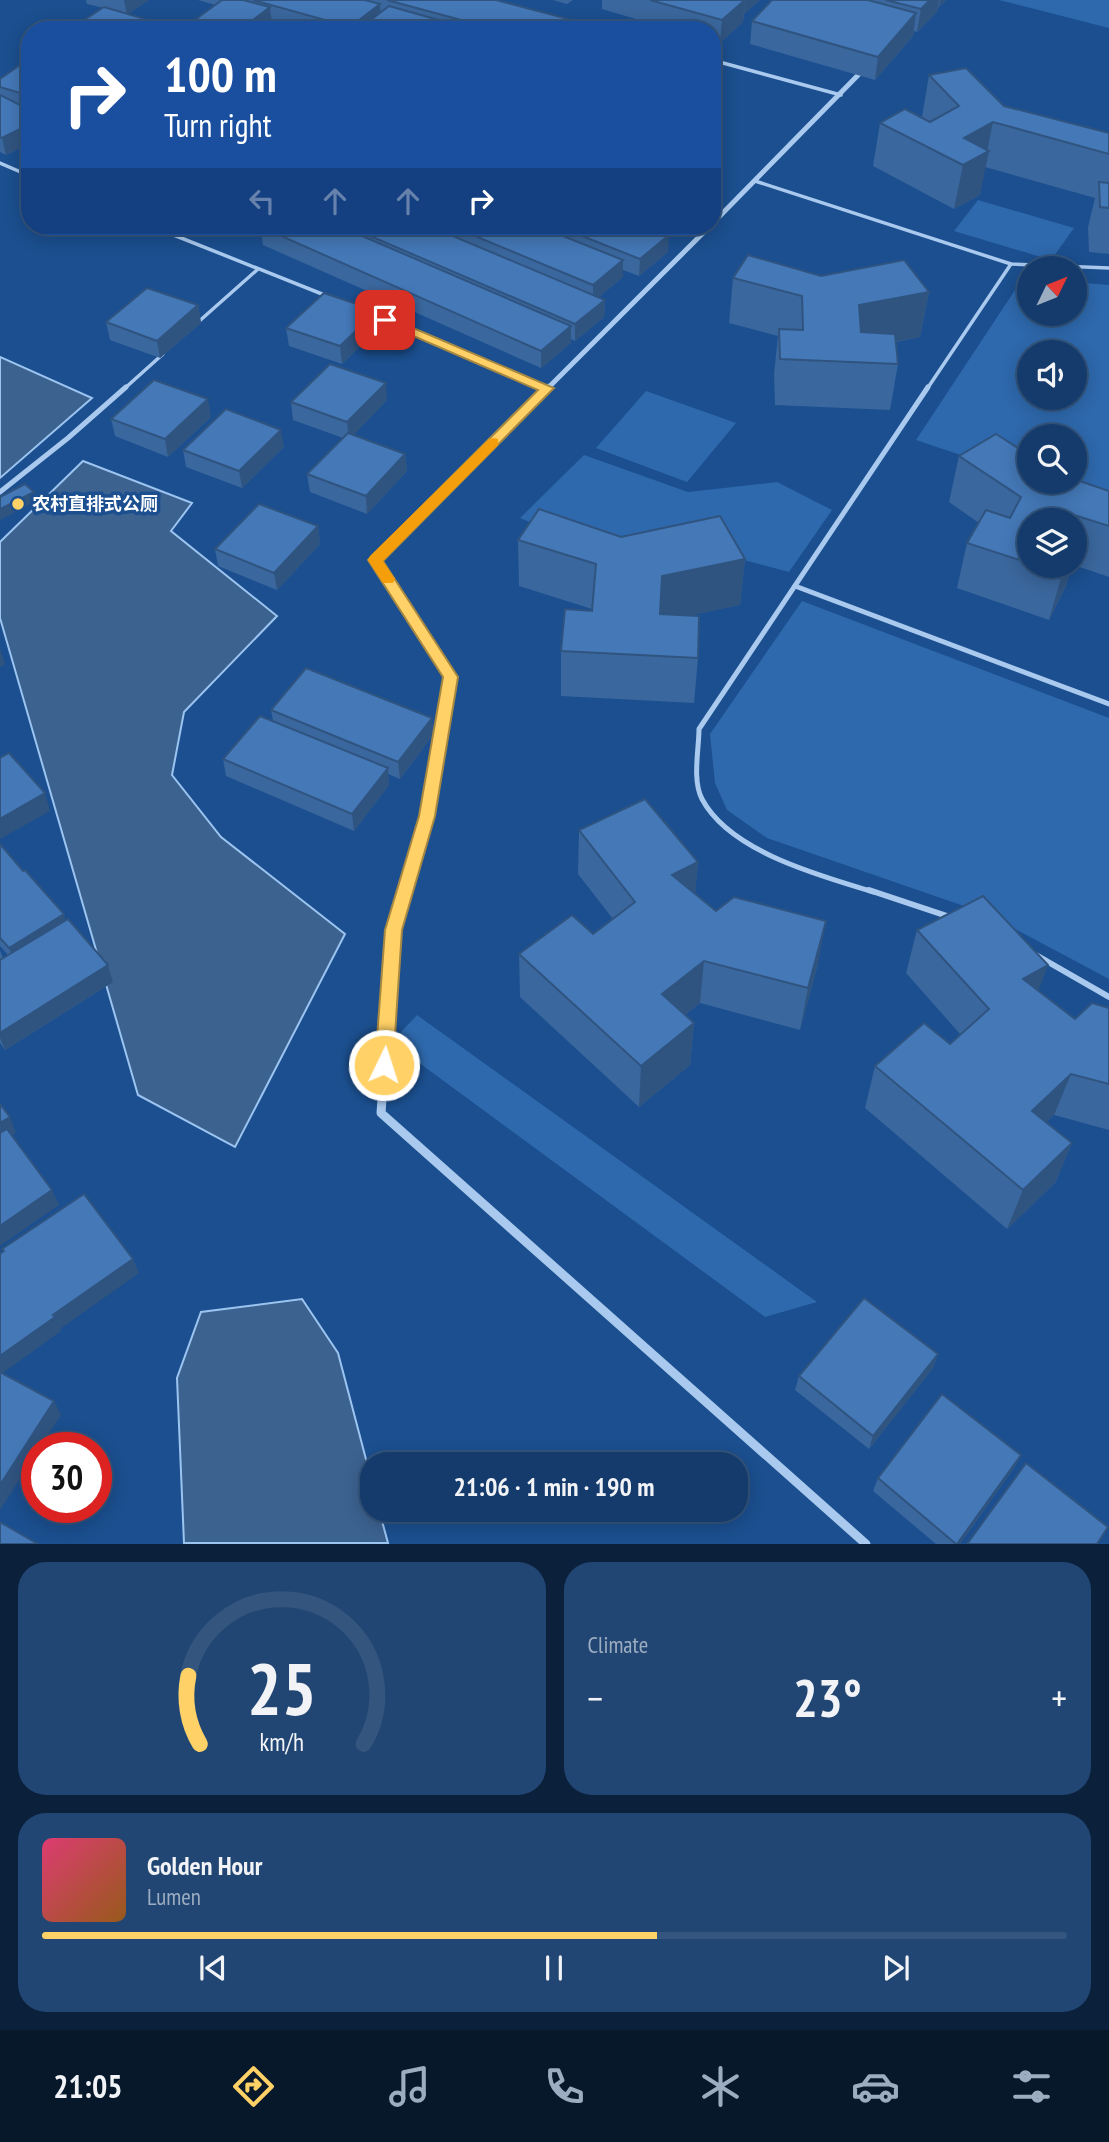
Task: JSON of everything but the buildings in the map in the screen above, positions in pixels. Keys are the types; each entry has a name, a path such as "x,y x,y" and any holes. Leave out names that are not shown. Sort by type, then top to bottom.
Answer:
{"street":[{"path":"721,215 866,67"},
{"path":"701,235 375,560 451,677 427,816 394,930 381,1112 866,1544"}],"lane":[{"path":"721,62 841,95"},
{"path":"0,163 21,172"},
{"path":"755,181 1011,264 1109,268"},
{"path":"173,235 335,299"},
{"path":"958,921 922,905 807,872 726,830 701,798 699,729 1011,264"},
{"path":"188,331 258,269"},
{"path":"360,309 547,388"},
{"path":"0,492 68,438 168,349"},
{"path":"795,586 1109,704"},
{"path":"1030,951 1109,997"}],"shaded area":[{"path":"999,0 1109,0 1109,28"},
{"path":"978,200 1074,228 1054,256 1038,256 954,231"},
{"path":"1087,283 1109,285 1109,505 1087,490 1087,424 1017,424 1017,474 916,440 1017,287 1017,326 1087,326"},
{"path":"0,357 92,398 0,478"},
{"path":"646,391 736,423 687,482 596,448"},
{"path":"584,455 688,492 777,482 832,510 789,572 744,560 603,553 520,518"},
{"path":"83,461 192,503 171,531 277,616 184,712 172,775 221,837 345,934 235,1147 138,1095 0,618 0,542"},
{"path":"802,601 1109,718 1109,979 987,914 767,838 727,810 715,783 710,734"},
{"path":"417,1015 817,1302 765,1317 422,1065 405,1049 401,1032"},
{"path":"302,1299 338,1353 364,1452 360,1452 360,1522 382,1522 388,1543 184,1543 177,1378 201,1312"}],"slow traffic":[{"path":"388,579 375,560 494,442"}],"place":[{"name":"农村直排式公厕","path":"18,504"}],"route":[{"path":"384,1065 394,930 427,816 451,677 375,560 547,388 462,350 385,320"}]}
